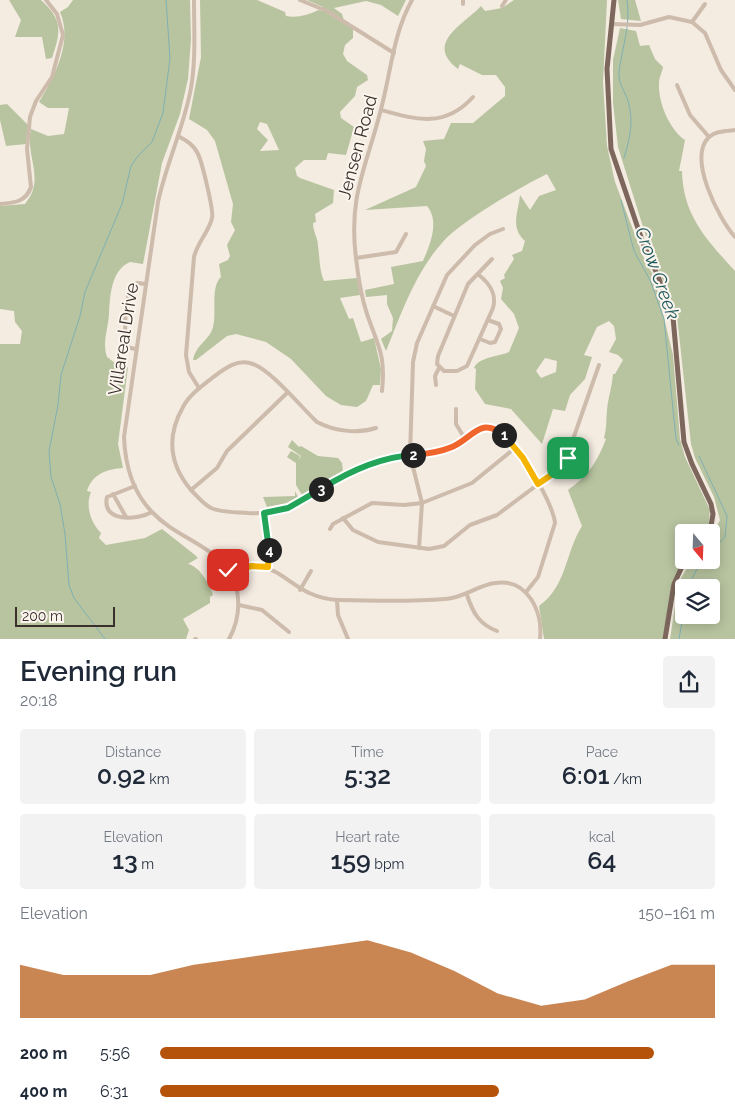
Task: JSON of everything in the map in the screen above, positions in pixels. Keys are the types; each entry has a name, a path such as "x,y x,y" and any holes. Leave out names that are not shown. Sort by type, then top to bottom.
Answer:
{"main road":[{"path":"614,0 607,69 611,149 643,244 672,311 684,442 713,508 711,524"},
{"path":"665,639 674,584 681,569"}],"street":[{"path":"0,204 20,201 29,194 31,188 28,149 30,117 36,101 52,77 63,35 57,14 46,0"},
{"name":"Villareal Drive","path":"194,0 194,64 191,89 178,136 165,172 135,349 124,437 127,464 135,486 152,512 165,524 221,560 231,574 237,587 239,605 230,639"},
{"path":"300,0 327,11 394,53"},
{"name":"Jensen Road","path":"382,391 383,357 366,313 356,258 354,200 381,110 400,25 412,0"},
{"path":"502,6 506,0"},
{"path":"692,22 705,4"},
{"path":"612,24 640,25 670,16 692,22 705,33 721,70 735,90"},
{"path":"677,85 690,114 709,137"},
{"path":"381,110 418,120 430,119 457,112 473,97"},
{"path":"735,130 721,131 709,137 704,145 702,155 707,188 716,211 735,237"},
{"path":"178,136 191,143 198,154 213,210 210,225 198,243 194,256 187,345 189,372 199,388"},
{"path":"419,548 422,503 410,455 413,362 417,343 447,275 458,262 490,234 504,230"},
{"path":"356,258 396,252 406,234"},
{"path":"436,385 435,376 439,368 438,356 468,284 479,275 492,259"},
{"path":"439,368 444,371 462,370 467,366 480,339 495,300 486,281 479,275"},
{"path":"135,349 127,346 125,342 127,304 132,287 137,283 146,284"},
{"path":"433,306 454,316"},
{"path":"480,339 490,343 495,342 501,329 498,324 488,320"},
{"path":"376,428 368,431 337,430 326,427 317,422 260,367 247,362 232,365 199,388 184,405 177,419 172,446 175,468 191,490 210,508 227,512 264,513 288,508 335,480 388,458 432,453 453,446 476,430 488,427 504,435 523,458 552,507 555,523 538,577 526,592"},
{"path":"343,518 352,530 378,542 419,548 444,546 470,525 497,515 557,471 568,458 599,366"},
{"path":"191,490 217,468 227,451 287,393"},
{"path":"456,409 456,424 465,439"},
{"path":"330,529 333,524 372,503 404,505 422,503 477,481 515,448"},
{"path":"135,486 107,497 106,506 113,514 126,517 144,516 152,512"},
{"path":"113,494 126,517"},
{"path":"264,513 270,553 268,567"},
{"path":"219,581 251,566 268,567 300,590 314,596 338,600 446,599 467,595 495,583 511,584 526,592 536,609 541,629 540,639"},
{"path":"300,590 311,571"},
{"path":"467,595 472,610 480,622 497,631"},
{"path":"338,600 338,615 348,639"},
{"path":"239,605 262,610 289,632"}],"green space":[{"path":"9,0 41,0 48,7 57,20 58,27 57,41 52,58 46,59 42,37 15,37 21,20"},
{"path":"73,0 190,0 191,39 188,79 180,114 162,163 143,264 130,262 124,266 115,277 111,292 105,341 107,357 119,366 128,367 118,444 123,468 106,471 96,477 92,480 87,491 91,492 89,497 90,514 94,524 101,533 99,538 106,545 145,538 162,529 198,558 188,564 196,568 204,576 213,595 210,597 210,603 183,619 189,630 186,639 0,639 0,344 20,344 22,331 15,322 14,311 0,309 0,206 25,204 31,195 35,177 30,149 31,129 48,136 64,134 69,108 48,108 39,102 56,70 63,46 63,23 60,12 68,7"},
{"path":"200,0 257,0 285,12 286,16 294,17 307,15 318,10 322,11 323,7 307,0 406,0 398,16 381,5 366,1 334,8 342,14 344,21 353,29 353,38 345,45 343,54 347,61 367,75 368,80 357,87 355,96 340,112 341,118 354,127 346,155 328,153 326,160 304,160 295,168 297,176 300,178 334,190 333,203 315,214 316,222 313,223 318,243 322,277 324,281 357,278 360,295 340,298 349,319 353,318 361,342 374,338 381,369 380,385 373,385 366,401 357,407 341,405 326,396 291,359 266,342 236,334 227,336 196,360 193,360 197,350 213,327 216,287 221,277 219,264 228,260 230,256 227,245 235,230 231,222 233,204 215,141 207,130 189,119 201,57","holes":["260,122 267,124 279,150 260,151 268,140 257,129"]},
{"path":"514,0 607,0 603,82 607,146 615,182 643,256 654,277 673,355 680,439 685,457 710,510 709,524 675,524 675,569 679,569 673,581 663,639 544,639 539,606 555,589 576,536 582,526 568,490 591,468 606,439 604,438 607,410 613,374 615,374 623,360 618,355 609,352 616,339 614,326 609,321 597,327 584,355 592,357 585,379 570,395 565,411 553,409 542,444 511,409 485,404 475,389 476,369 474,368 476,364 484,359 509,352 519,328 514,314 501,299 503,288 500,281 505,278 504,275 514,259 512,255 522,251 525,241 520,236 516,225 520,195 530,210 539,196 556,190 547,174 507,196 462,225 442,243 416,281 386,351 381,339 392,331 393,318 387,304 387,295 366,297 365,290 394,284 391,267 423,261 431,241 433,219 427,206 365,210 416,187 426,166 424,161 426,149 423,141 444,139 451,123 473,123 505,96 505,87 496,75 482,75 460,64 458,69 448,60 445,51 446,42 458,27 481,6 485,11 502,8","holes":["545,358 557,361 556,372 541,378 536,371"]},
{"path":"618,0 635,0 641,21 621,19"},
{"path":"620,28 636,31 640,46 649,45 655,59 663,67 659,79 660,98 669,122 685,140 679,171 682,171 683,187 692,214 706,238 735,271 735,639 670,639 675,606 675,624 720,624 720,579 681,579 686,569 720,569 720,524 718,524 720,520 714,497 695,458 691,444 677,316 649,246 618,147 613,103 613,60"},
{"path":"7,104 28,125 26,144 6,146 0,120 0,105"},
{"path":"292,440 299,447 301,446 318,456 338,458 342,463 343,472 302,495 296,485 296,463 287,457 291,451 300,456 298,460 301,456 288,447"},
{"path":"295,491 298,497 285,504 267,507 263,497 295,496"}],"waterway":[{"path":"105,639 74,598 69,585 65,534 60,504 51,477 49,451 58,405 61,375 80,316 85,292 122,204 131,166 152,142 163,113 170,58 166,0"},
{"name":"Crow Creek","path":"624,158 631,116 619,72 627,28 627,0"},
{"name":"Crow Creek","path":"621,200 634,251 650,280 664,319 676,439 679,445"},
{"name":"Crow Creek","path":"699,456 727,516 725,537 720,542"},
{"name":"Crow Creek","path":"692,579 697,569"},
{"name":"Crow Creek","path":"679,639 682,624"}],"route":[{"path":"228,570 231,574 251,566 268,567 270,553 265,531 264,513 288,508 335,480 388,458 432,453 453,446 476,430 488,427 504,435 523,458 538,484 564,465 568,458"}]}
